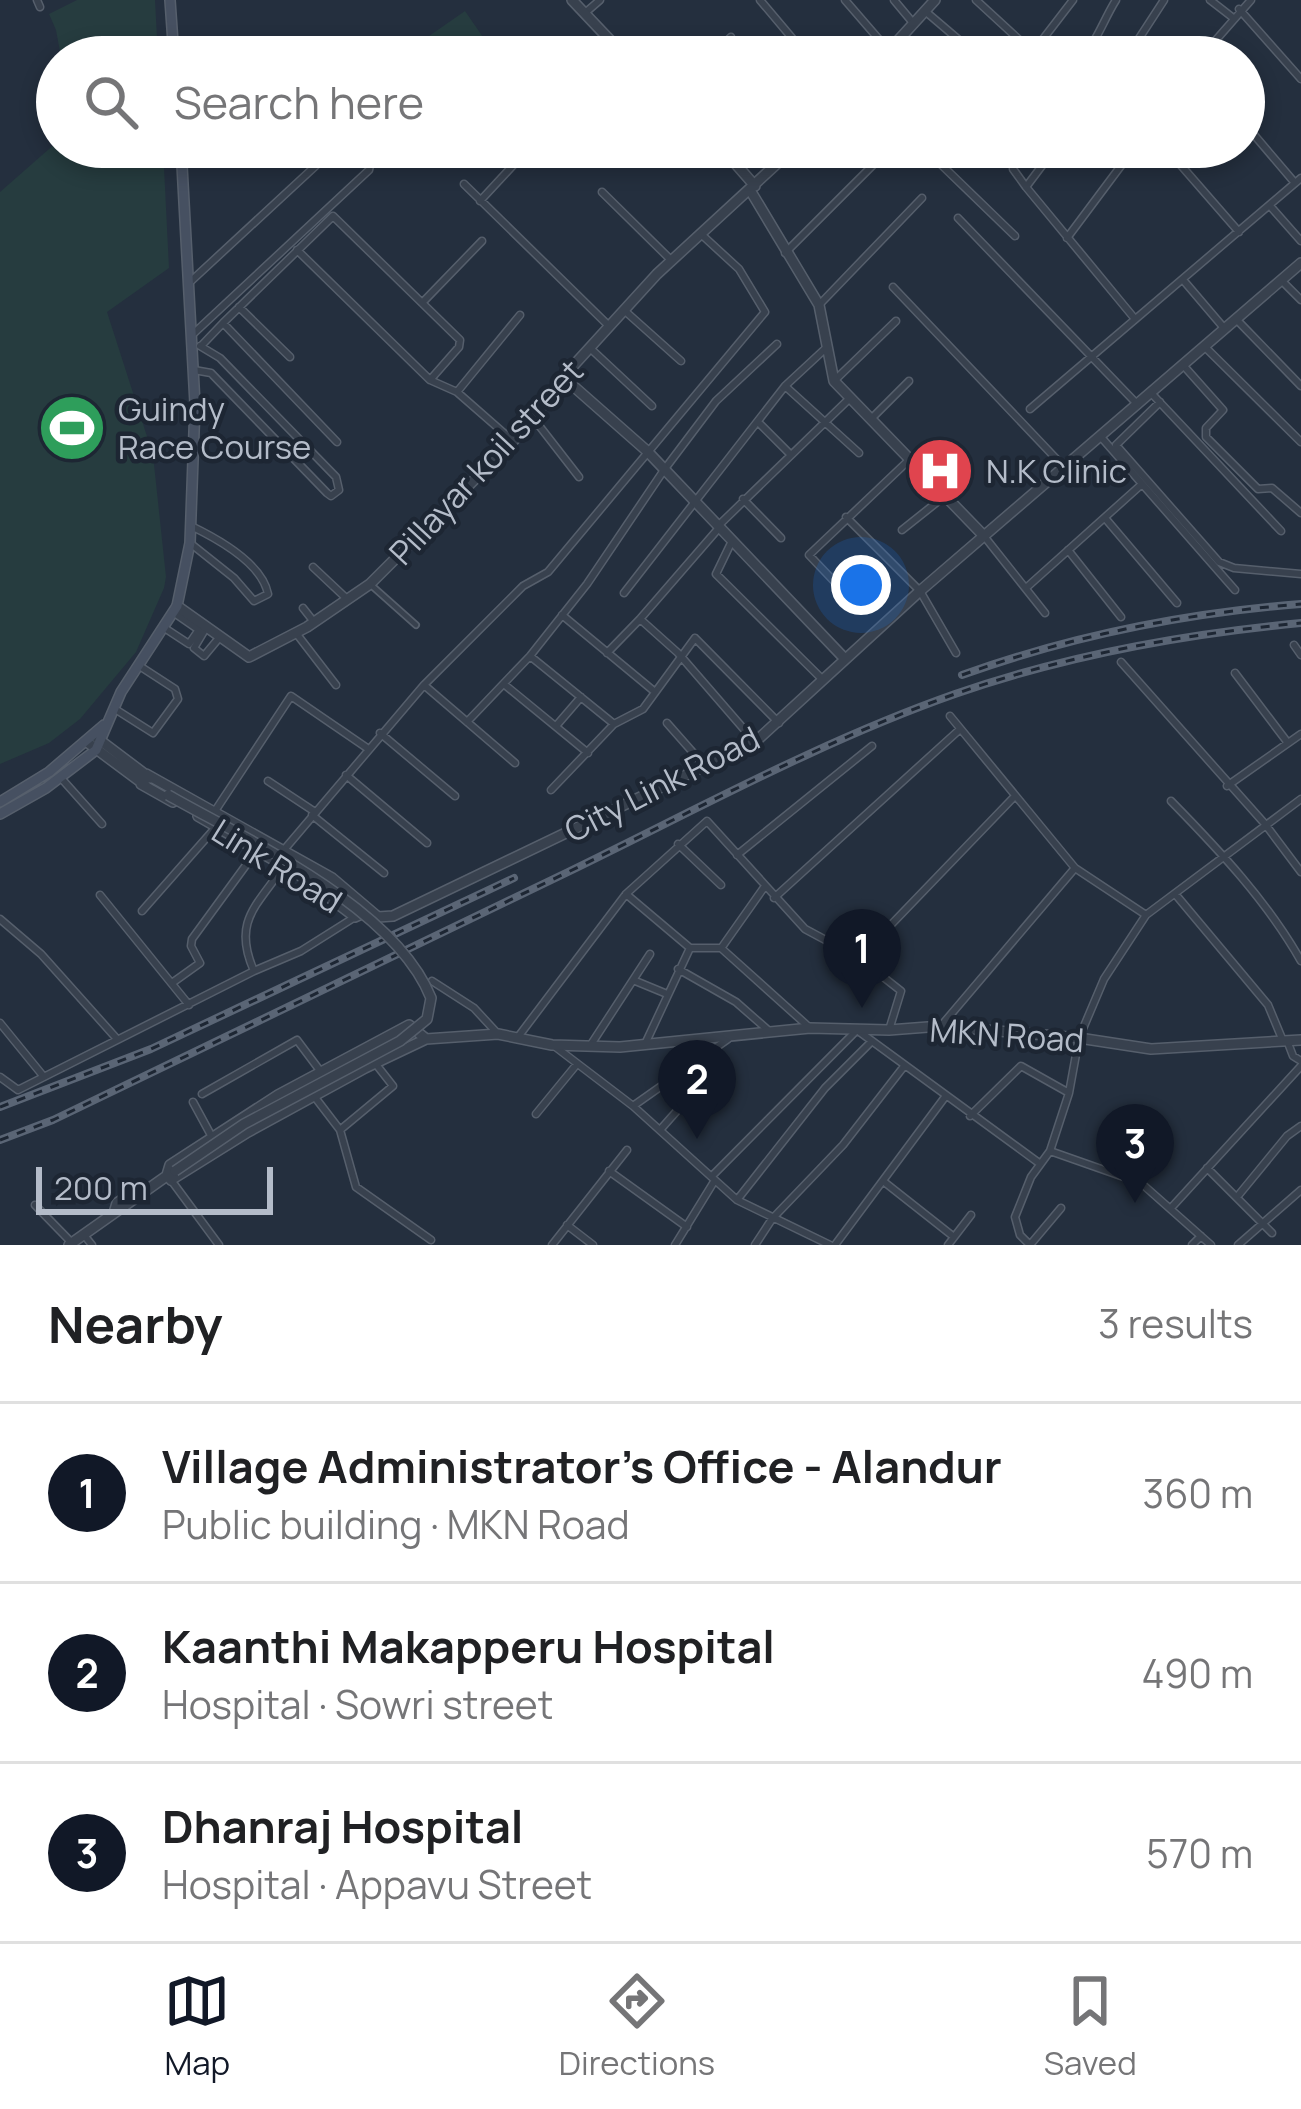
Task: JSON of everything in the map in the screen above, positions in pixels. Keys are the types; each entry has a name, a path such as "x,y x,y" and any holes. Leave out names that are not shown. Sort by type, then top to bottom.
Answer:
{"main road":[{"path":"170,0 173,36"},
{"path":"0,814 61,778 94,742 138,665 177,612 190,543 197,350 192,334 182,168"},
{"path":"0,802 94,742"}],"street":[{"path":"572,0 604,36"},
{"path":"584,14 600,0"},
{"path":"760,0 790,36"},
{"path":"845,0 877,36"},
{"path":"894,0 914,24"},
{"path":"903,36 935,0"},
{"path":"976,0 1015,36"},
{"path":"1048,36 1073,0"},
{"path":"1095,36 1116,0"},
{"path":"1141,36 1164,0"},
{"path":"1210,0 1232,17"},
{"path":"1217,36 1251,0"},
{"path":"1239,9 1263,36"},
{"path":"925,11 954,36"},
{"path":"1265,38 1301,79"},
{"path":"1030,409 1298,181 1265,146"},
{"path":"190,281 313,168"},
{"path":"192,334 370,168"},
{"path":"480,201 511,168"},
{"path":"738,168 819,305 834,381 946,495 1045,613"},
{"name":"Pillayar koil street","path":"177,612 250,657 349,601 534,419 563,377 657,274 773,168"},
{"path":"785,253 870,168"},
{"path":"944,168 1016,236"},
{"path":"1013,168 1135,319"},
{"path":"1025,187 1040,168"},
{"path":"1067,238 1119,168"},
{"path":"1184,168 1239,232"},
{"path":"464,184 611,328"},
{"path":"602,192 671,260"},
{"path":"819,305 922,198"},
{"path":"1271,207 1301,241"},
{"path":"194,370 211,373 331,496 340,486 336,477 222,360 197,350 333,216 461,344 430,380"},
{"path":"958,218 1138,405"},
{"path":"283,851 424,685 523,586 548,572 765,312 739,269 699,232"},
{"path":"422,303 482,241"},
{"path":"296,249 430,380 458,392 513,441"},
{"name":"City Link Road","path":"371,910 386,919 393,916 755,742 983,536 1138,405 1156,398 1183,365 1301,263"},
{"path":"1184,280 1224,328"},
{"path":"1281,280 1301,300"},
{"path":"893,287 1065,468"},
{"path":"239,307 290,357"},
{"path":"625,311 681,362"},
{"path":"458,392 520,315"},
{"path":"1235,318 1301,386"},
{"path":"834,381 896,321"},
{"path":"223,323 337,442"},
{"path":"467,722 505,685 562,615 716,401 777,344"},
{"path":"1204,346 1301,442"},
{"path":"624,593 784,386 826,348"},
{"path":"591,349 652,406"},
{"path":"211,373 222,360"},
{"path":"1183,365 1223,410 1206,428 1206,437 1258,489 1272,488 1301,513"},
{"path":"563,377 647,451 845,659"},
{"path":"872,418 909,382"},
{"path":"784,386 859,454"},
{"path":"608,653 743,499 850,398"},
{"path":"1281,531 1156,398 1116,445 1223,565 1301,574"},
{"path":"534,419 579,477"},
{"path":"759,423 790,454"},
{"path":"1102,437 1235,590"},
{"path":"849,597 809,555 912,458"},
{"path":"1026,588 1142,484"},
{"path":"902,530 946,495"},
{"path":"743,499 781,538"},
{"path":"846,517 920,591 956,653"},
{"path":"1105,518 1177,603"},
{"path":"190,543 234,578 254,601 268,594 262,579 226,544 191,526"},
{"path":"731,543 716,574 823,679"},
{"path":"1068,550 1121,617"},
{"path":"313,566 349,601"},
{"path":"370,584 416,625"},
{"path":"303,608 314,622"},
{"path":"562,615 655,692"},
{"path":"640,619 755,742"},
{"path":"168,630 188,644 202,628"},
{"path":"202,628 194,648 204,656 219,638"},
{"path":"296,633 336,685"},
{"path":"551,790 614,724 643,710 695,638 779,723"},
{"path":"1294,645 1301,655"},
{"path":"530,656 614,724"},
{"path":"1121,662 1301,872"},
{"path":"112,707 153,733 178,699 175,689 138,665"},
{"path":"1235,673 1288,743"},
{"path":"424,685 515,763"},
{"path":"505,685 588,753"},
{"path":"215,811 290,696 368,748"},
{"path":"556,726 581,697"},
{"path":"950,716 1075,868 1146,916"},
{"path":"667,723 704,765"},
{"path":"774,898 958,730"},
{"path":"380,733 455,796"},
{"path":"1227,786 1301,734"},
{"path":"94,742 167,795 342,895 414,969 431,998 423,1024 400,1040 244,1124 169,1173 219,1245"},
{"path":"737,855 872,746"},
{"path":"346,775 427,843"},
{"path":"61,778 102,824"},
{"name":"Link Road","path":"144,779 215,811 332,878 371,910 355,917 284,866 144,779"},
{"path":"268,781 384,873"},
{"path":"859,958 1013,798"},
{"path":"1061,1208 1030,1245 1020,1235 1015,1217 1049,1151 1069,1094 1079,1038 1104,979 1146,916 1301,799"},
{"path":"1172,801 1225,856 1301,962"},
{"path":"518,1037 626,894 707,821 805,928 859,958 902,991 889,1030"},
{"path":"142,911 216,827"},
{"path":"678,844 722,884"},
{"path":"172,983 200,963 192,939 249,861"},
{"path":"254,970 242,938 246,924 284,866"},
{"path":"941,1027 1075,868"},
{"path":"722,947 765,886"},
{"path":"626,894 690,948 722,947 810,1028"},
{"path":"100,895 189,1005"},
{"path":"1172,1208 1301,1063 1268,1005 1176,895"},
{"path":"0,1077 18,1090 254,970 301,951 355,917"},
{"path":"0,919 41,954 117,1039"},
{"path":"646,1042 690,948"},
{"path":"590,1046 650,954"},
{"path":"678,969 736,1002 771,1033"},
{"path":"633,980 668,994"},
{"path":"432,981 474,1008 498,1034"},
{"path":"0,1023 44,1077"},
{"name":"MKN Road","path":"71,1244 88,1240 114,1213 212,1137 321,1072 406,1026 416,1028 426,1040"},
{"name":"MKN Road","path":"169,1173 426,1040 498,1034 552,1045 620,1047 810,1028 941,1027 1150,1048 1301,1040"},
{"path":"675,1245 714,1178 857,1030 1039,1163"},
{"path":"634,1106 733,1036"},
{"path":"202,1094 297,1040 321,1072"},
{"path":"737,1200 825,1088 872,1041"},
{"path":"552,1045 634,1106 737,1200 832,1245 945,1097"},
{"path":"340,1130 393,1086 375,1063"},
{"path":"536,1114 577,1064"},
{"path":"755,1245 905,1065"},
{"path":"970,1116 1021,1066 1069,1094"},
{"path":"314,1096 340,1130 356,1187 431,1240"},
{"path":"194,1102 212,1137"},
{"path":"660,1130 683,1104"},
{"path":"1237,1197 1287,1136 1301,1126"},
{"path":"551,1245 627,1150"},
{"path":"1049,1151 1141,1183 1211,1245"},
{"path":"1207,1168 1272,1233"},
{"path":"609,1171 687,1227"},
{"path":"884,1181 951,1241 971,1215"},
{"path":"1238,1245 1301,1190"},
{"path":"35,1204 71,1244"},
{"path":"567,1225 593,1245"},
{"path":"1192,1245 1201,1236"}],"green space":[{"path":"77,0 155,0 157,36 57,36 49,14"},
{"path":"465,11 482,36 429,36"},
{"name":"Guindy Race Course","path":"36,160 36,168 164,168 169,268 107,312 153,455 164,588 136,652 80,719 49,743 0,764 0,192"}],"railway":[{"path":"962,675 1129,628 1301,604"},
{"path":"0,1140 53,1120 759,777 905,713 997,680 1083,657 1213,633 1301,623"},
{"path":"0,1107 151,1049 514,878"}],"place":[{"name":"Guindy Race Course","path":"72,428"},
{"name":"N.K Clinic","path":"940,471"},
{"name":"Village Administrator's Office - Alandur","path":"862,1008"},
{"name":"Kaanthi Makapperu Hospital","path":"697,1139"},
{"name":"Dhanraj Hospital","path":"1135,1203"}]}
